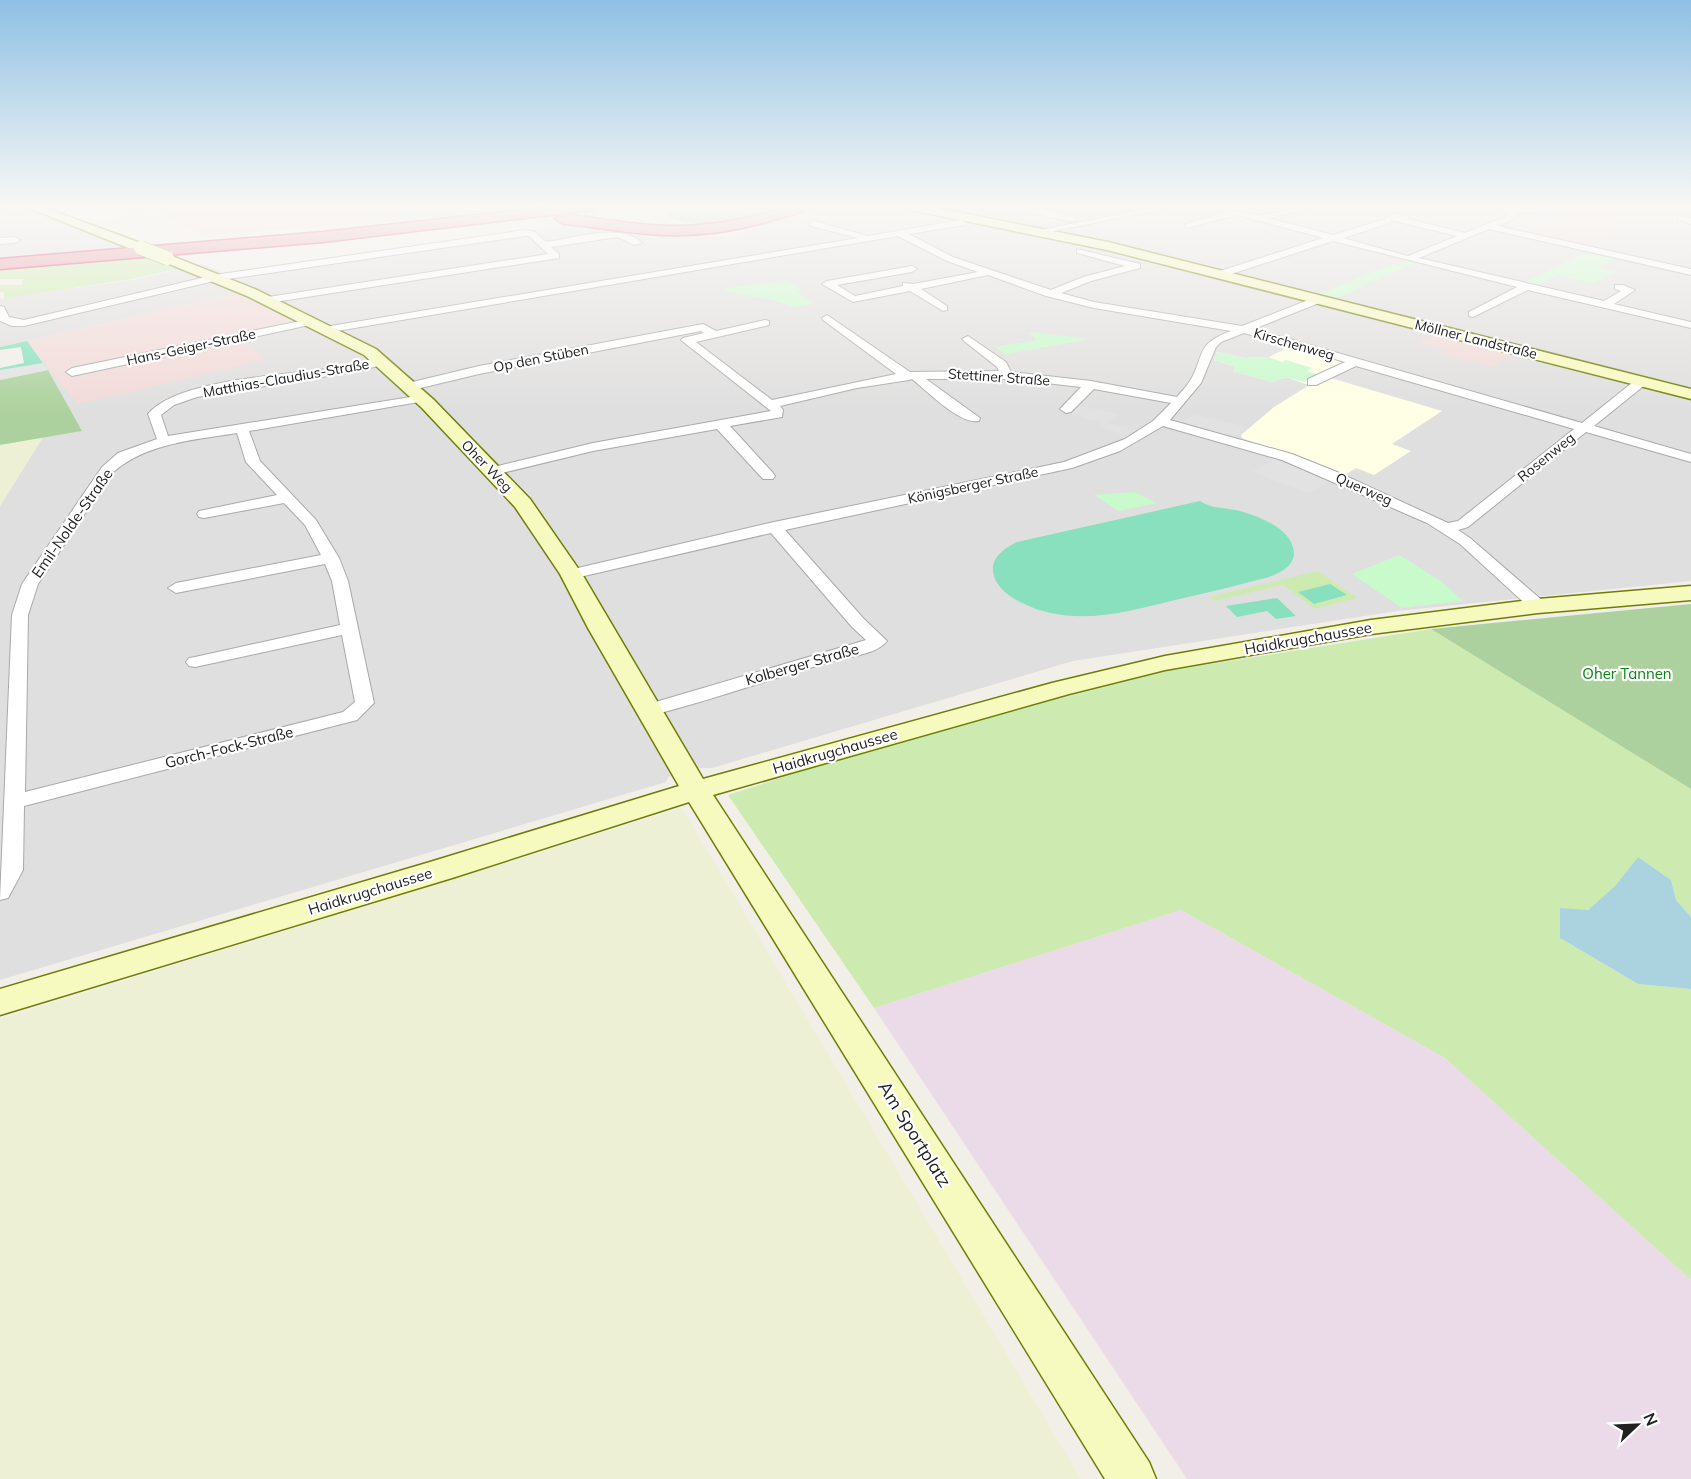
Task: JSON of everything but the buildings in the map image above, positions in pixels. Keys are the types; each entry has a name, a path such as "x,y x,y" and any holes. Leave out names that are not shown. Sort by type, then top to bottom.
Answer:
{"main road":[{"name":"Oher Weg","path":"207,275 268,300 352,342 381,361 494,471 523,502 571,574 696,790"},
{"name":"Möllner Landstraße","path":"1225,275 1691,394"},
{"name":"Haidkrugchaussee","path":"0,1002 441,870 696,790 1028,697 1165,663 1371,627 1538,606 1691,593"},
{"name":"Am Sportplatz","path":"696,790 1132,1479"}],"street":[{"path":"0,313 12,323 24,323 235,275"},
{"path":"268,300 432,275"},
{"name":"Hans-Geiger-Straße","path":"72,372 317,326 639,275"},
{"path":"879,275 827,284 853,299 976,275"},
{"path":"887,275 912,287 943,308"},
{"name":"Kirschenweg","path":"993,275 1050,294 1095,305 1241,329 1691,458"},
{"path":"1050,294 1102,275"},
{"path":"1480,275 1691,325"},
{"path":"1473,314 1528,286"},
{"path":"1605,305 1630,290 1619,287"},
{"name":"Königsberger Straße","path":"571,574 774,527 1067,465 1127,444 1162,422 1180,401 1196,380 1202,359 1209,346 1241,329 1320,299"},
{"path":"827,318 964,414 974,418"},
{"name":"Op den Stüben","path":"687,340 765,324"},
{"name":"Op den Stüben","path":"413,392 479,370 675,332 703,327 714,335"},
{"path":"494,471 593,447 777,414 777,410 771,404 675,332"},
{"path":"968,339 1002,365 1007,375"},
{"name":"Matthias-Claudius-Straße","path":"165,441 160,435 154,414 166,402 246,384 356,369 381,361"},
{"path":"1312,382 1354,362"},
{"name":"Stettiner Straße","path":"911,376 942,373 1007,375 1091,385 1180,401"},
{"path":"771,404 911,376"},
{"name":"Rosenweg","path":"1448,528 1463,524 1642,381"},
{"path":"1066,410 1091,385"},
{"name":"Emil-Nolde-Straße","path":"0,892 12,870 20,615 30,584 107,470 123,456 165,441 242,428 413,392"},
{"name":"Querweg","path":"1162,422 1261,448 1338,477 1448,528 1538,606"},
{"path":"720,424 768,476"},
{"name":"Gorch-Fock-Straße","path":"14,802 350,716 365,703 340,581 331,558 311,524 253,462 242,428"},
{"path":"204,514 286,498"},
{"name":"Kolberger Straße","path":"649,710 776,671 862,648 878,641 858,623 774,527"},
{"path":"176,588 331,558"},
{"path":"195,662 351,628"}],"shaded area":[{"path":"154,275 1205,275 1691,397 1691,581 1397,611 1073,661 712,768 698,768 668,777 666,782 0,980 0,506 43,437 81,431 48,370 27,341 0,347 0,299","holes":["240,293 240,339 265,360 27,341"]},
{"path":"1233,275 1691,275 1691,390"},
{"path":"240,293 303,326 241,339 266,360 78,404 27,341"},
{"path":"1436,335 1513,355 1493,367 1441,354 1447,350 1417,342"},
{"path":"1293,345 1352,362 1306,384 1286,377 1272,382 1233,371 1236,367 1214,360 1217,352 1244,358 1269,357"},
{"path":"43,363 48,370 0,380 0,370"},
{"path":"1324,376 1442,411 1392,444 1411,451 1374,475 1356,468 1343,476 1242,438 1241,435 1274,407"},
{"path":"1074,405 1118,414 1109,423 1136,430 1123,436 1101,426 1099,422 1069,414 1074,411 1069,409"},
{"path":"1193,414 1246,427 1235,437 1181,424"},
{"path":"43,437 0,506 0,445"},
{"path":"1274,460 1331,480 1309,493 1252,472"},
{"path":"682,808 1081,1479 0,1479 0,1019"},
{"path":"1181,910 1445,1058 1691,1280 1691,1479 1187,1479 874,1008"}],"green space":[{"path":"0,275 149,275 4,299 4,292 0,292 0,285 22,285 23,279 0,279"},
{"path":"1366,275 1389,275 1335,299 1317,295"},
{"path":"1540,275 1558,275 1538,286 1524,283"},
{"path":"1558,275 1611,275 1592,284"},
{"path":"787,280 801,289 796,291 814,304 792,308 779,302 721,289"},
{"path":"1029,332 1091,339 1006,354 995,347 1036,340"},
{"path":"27,341 48,370 0,380 0,368 24,363 21,347 0,350 0,347"},
{"path":"1217,352 1244,358 1269,357 1282,362 1286,360 1312,368 1307,371 1319,375 1304,382 1286,377 1272,382 1233,371 1236,367 1214,360"},
{"path":"48,370 82,431 0,445 0,380"},
{"path":"1134,492 1157,503 1118,511 1094,495"},
{"path":"1200,501 1244,512 1272,524 1287,536 1292,544 1294,553 1292,562 1282,571 1269,577 1211,592 1097,616 1058,614 1039,610 1011,597 999,586 994,577 993,567 997,557 1017,542"},
{"path":"1399,555 1441,581 1463,601 1402,608 1352,574"},
{"path":"1318,571 1357,598 1315,609 1283,585 1215,601 1209,597"},
{"path":"1330,584 1347,595 1314,604 1298,592"},
{"path":"1277,598 1296,616 1276,619 1267,611 1237,617 1226,606"},
{"name":"Oher Tannen","path":"1691,604 1691,789 1431,629"},
{"path":"1431,629 1691,789 1691,917 1676,900 1671,880 1638,857 1615,886 1587,911 1560,908 1560,938 1638,984 1691,989 1691,1280 1445,1058 1181,910 874,1008 728,795 908,737 1172,670"}],"water":[{"path":"1638,857 1671,880 1676,900 1691,917 1691,989 1638,984 1560,938 1560,908 1588,910 1615,886"}]}
